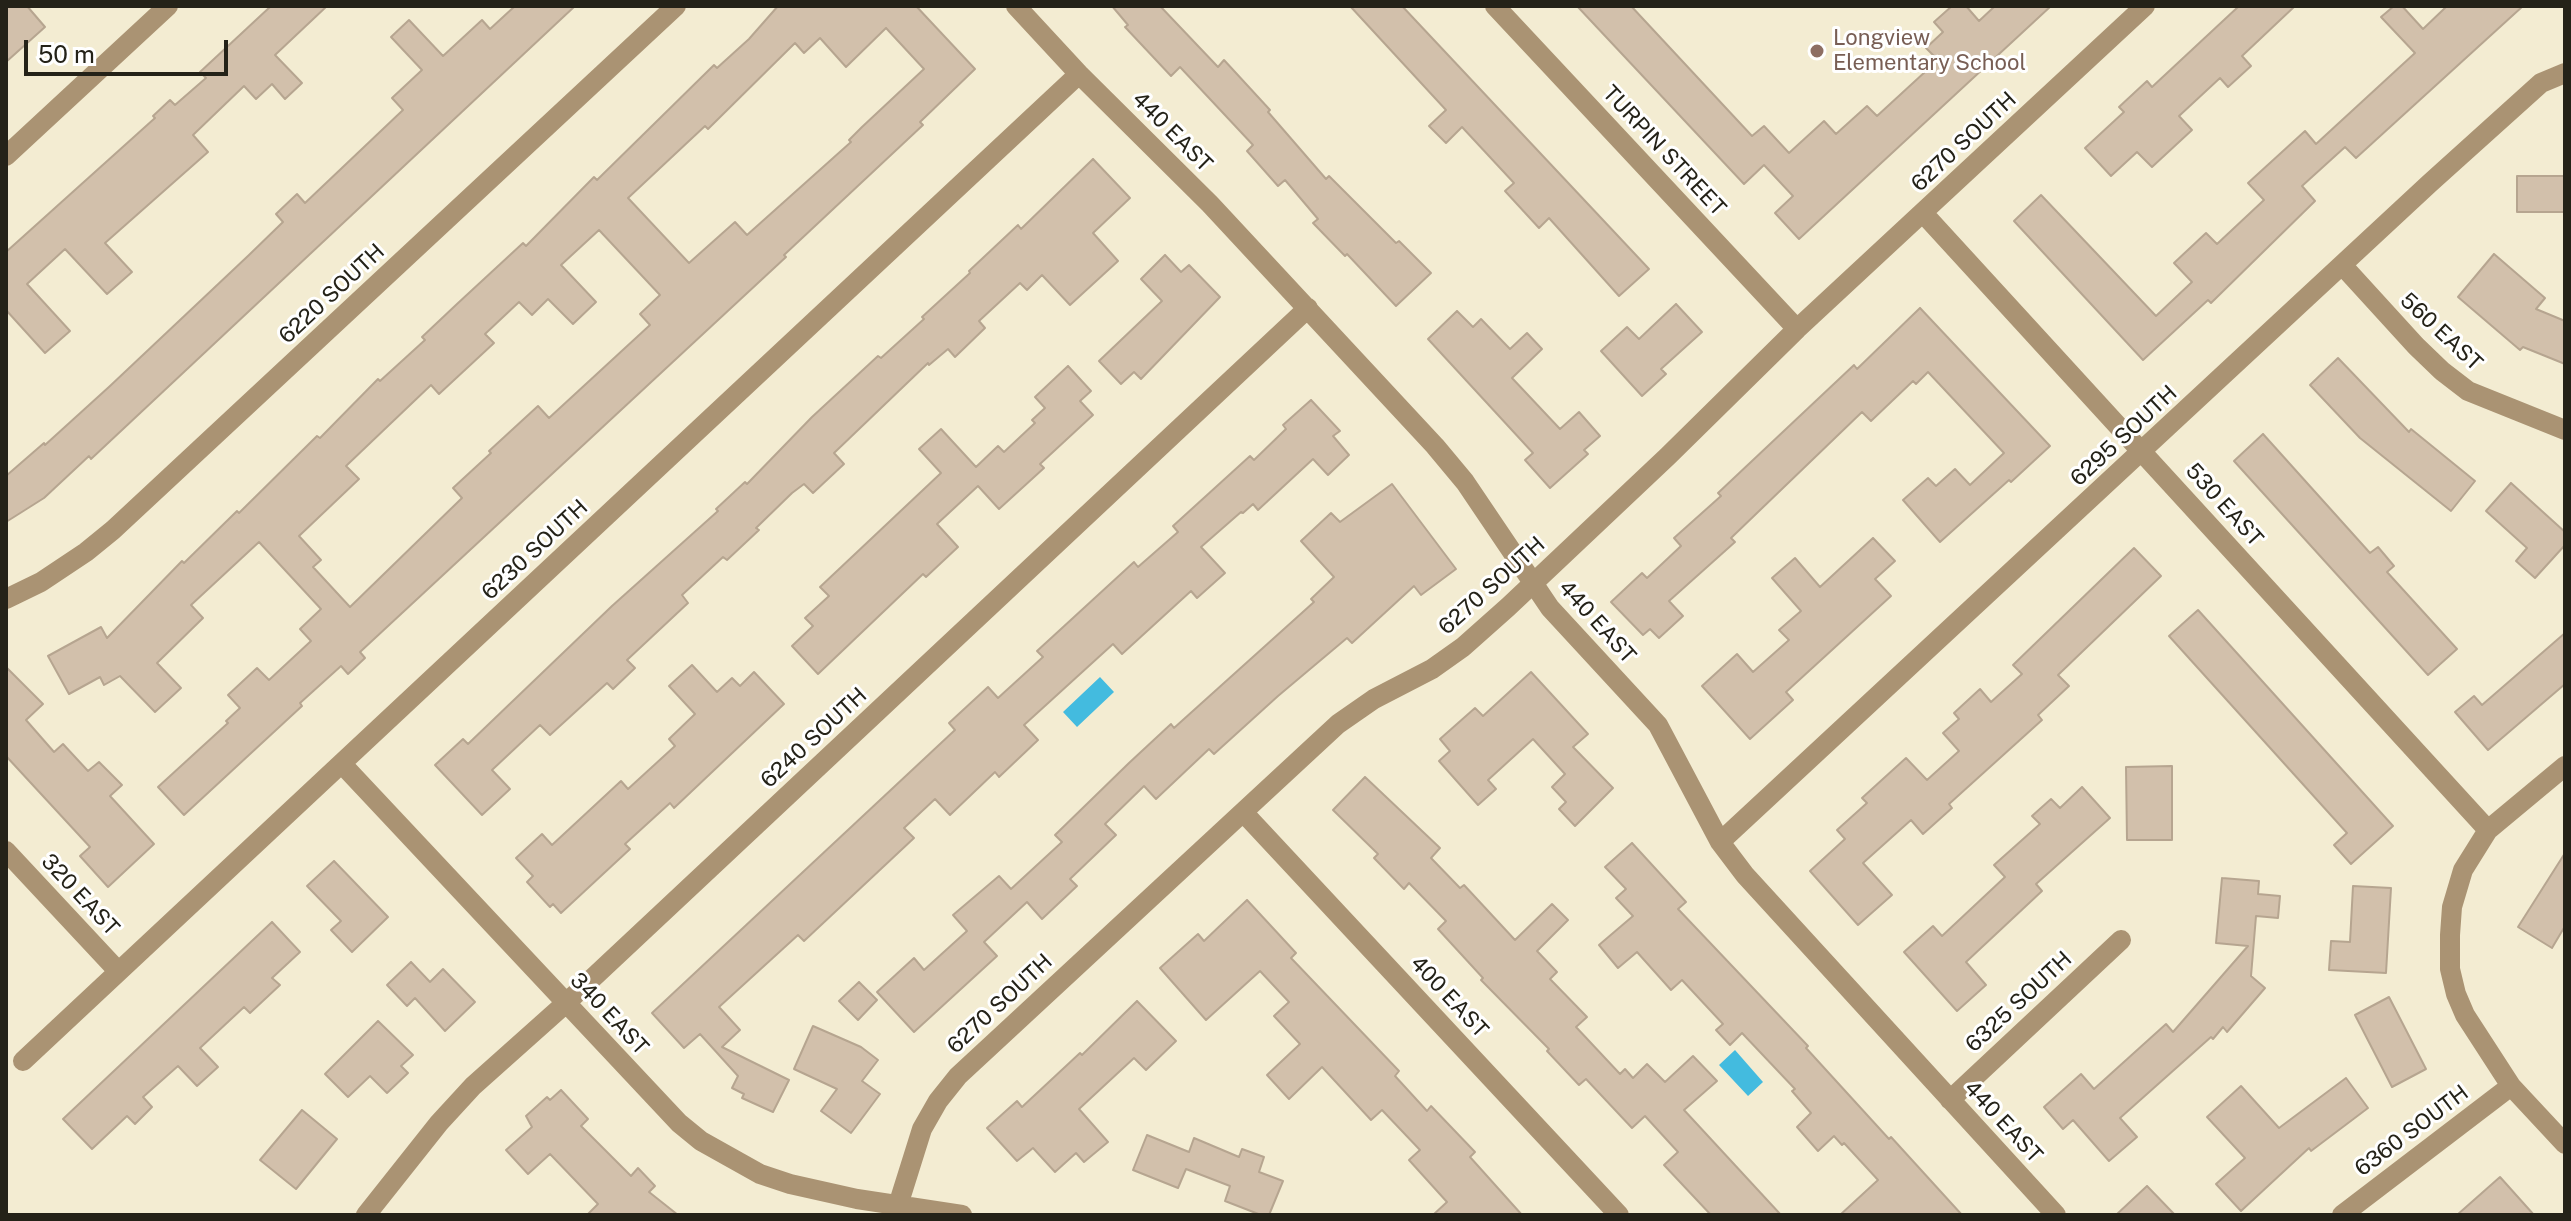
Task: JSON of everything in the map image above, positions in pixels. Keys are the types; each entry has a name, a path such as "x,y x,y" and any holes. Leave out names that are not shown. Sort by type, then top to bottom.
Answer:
{"street":[{"path":"6,156 168,6"},
{"name":"6220 SOUTH","path":"6,599 41,582 113,530 676,6"},
{"name":"440 EAST","path":"1016,6 1079,74 1210,204 1435,446 1465,482 1532,584 1658,725 1720,842 1779,914 2056,1215"},
{"name":"TURPIN STREET","path":"1495,6 1797,329"},
{"name":"6270 SOUTH","path":"896,1211 922,1129 938,1101 958,1076 1338,724 1374,699 1432,669 1463,647 1668,456 1797,329 2145,6"},
{"name":"6295 SOUTH","path":"1720,842 2541,83 2565,73"},
{"name":"6230 SOUTH","path":"23,1061 1079,74"},
{"name":"530 EAST","path":"1923,213 2488,830"},
{"name":"560 EAST","path":"2343,266 2416,346 2468,391 2565,430"},
{"name":"6240 SOUTH","path":"366,1215 410,1158 473,1086 566,1003 1308,308"},
{"name":"340 EAST","path":"342,764 679,1123 701,1141 760,1174 790,1184 896,1211 962,1215"},
{"path":"2565,766 2488,830 2463,870 2452,907 2450,969 2465,1015 2511,1086 2565,1144"},
{"name":"400 EAST","path":"1243,812 1619,1215"},
{"name":"320 EAST","path":"6,851 118,971"},
{"name":"6325 SOUTH","path":"1950,1100 2121,940"},
{"name":"6360 SOUTH","path":"2342,1215 2511,1086"}],"water":[{"path":"1100,677 1114,692 1077,727 1063,712"},
{"path":"1735,1050 1763,1082 1748,1096 1719,1065"}],"building":[{"path":"6,6 27,6 45,27 6,62"},
{"path":"271,6 327,6 275,55 302,83 285,99 272,84 256,99 244,86 193,135 208,152 105,243 132,272 107,294 65,249 27,284 70,331 45,353 6,310 6,252 155,118 153,116 170,100 175,105 206,78 200,72"},
{"path":"515,6 575,6 91,459 89,456 44,498 6,522 6,476 110,386 249,255 283,222 276,214 297,194 305,203 403,110 392,98 422,70 391,37 409,20 443,56 482,20 490,29"},
{"path":"778,6 916,6 975,69 920,122 923,125 784,255 786,257 360,652 365,658 348,674 341,666 184,815 158,787 228,723 226,721 240,708 228,695 257,668 269,680 311,641 300,629 321,609 259,542 191,605 203,618 157,663 181,688 155,712 120,676 104,685 100,677 69,694 48,656 101,627 107,638 182,561 184,563 237,511 239,513 378,379 380,381 425,340 422,337 457,304 523,243 526,246 594,177 597,180 714,65 717,68 749,39","holes":["886,28 924,69 849,140 851,142 747,235 735,222 689,263 628,198 705,126 708,129 795,43 804,53 820,38 846,67","599,230 660,295 640,314 650,325 549,418 538,406 489,451 491,453 453,488 462,498 350,607 313,567 321,560 299,536 359,479 346,466 431,385 439,394 494,343 485,334 519,302 532,315 548,299 573,324 596,302 561,265"]},
{"path":"1112,6 1160,6 1218,67 1224,60 1326,179 1329,176 1431,273 1396,306 1313,223 1318,219 1285,180 1278,186 1247,151 1253,145 1180,67 1171,76 1125,27 1128,25"},
{"path":"1350,6 1402,6 1649,269 1619,296 1549,218 1539,228 1505,191 1514,183 1462,127 1446,143 1429,126 1446,110"},
{"path":"1577,6 1631,6 1752,136 1764,126 1789,153 1824,121 1836,134 1867,106 1877,116 1938,60 1926,48 1943,32 1934,22 1952,6 1966,6 1979,21 1995,6 2051,6 1799,239 1775,213 1793,196 1764,165 1744,184"},
{"path":"2239,6 2295,6 2242,56 2251,66 2228,87 2220,78 2179,116 2192,130 2152,167 2137,152 2111,176 2085,148 2124,112 2119,107 2147,81 2152,87"},
{"path":"2394,6 2402,6 2423,29 2447,6 2523,6 2356,158 2345,147 2302,186 2315,201 2211,303 2208,300 2143,360 2014,221 2041,195 2156,316 2192,282 2174,263 2206,233 2217,244 2264,200 2248,183 2305,131 2316,144 2415,53 2381,17"},
{"path":"1093,159 1130,198 1093,233 1118,261 1070,305 1042,275 1027,290 1020,283 979,321 985,328 955,357 948,349 928,363 834,453 844,464 813,493 804,484 792,493 727,560 723,557 682,595 688,603 627,660 635,668 613,689 607,683 550,735 540,725 492,770 510,789 482,815 435,765 463,739 468,744 612,606 718,511 716,509 745,482 747,484 812,417 878,356 881,358 924,319 922,317 969,271 1018,225 1021,229"},
{"path":"2517,176 2565,176 2565,212 2517,212"},
{"path":"2494,254 2545,298 2536,309 2565,321 2565,364 2523,347 2520,350 2458,297"},
{"path":"1165,255 1181,272 1189,265 1220,297 1141,379 1134,372 1121,384 1099,361 1162,301 1141,279"},
{"path":"1676,304 1702,332 1661,369 1666,374 1642,396 1601,351 1627,327 1639,339"},
{"path":"1920,308 2050,446 1940,542 1903,500 1928,478 1936,486 1955,469 1970,485 2004,453 1928,372 1916,384 1913,381 1871,421 1862,412 1731,538 1735,542 1669,601 1683,616 1659,638 1650,629 1643,635 1611,602 1642,573 1647,578 1681,546 1674,538 1721,496 1718,493 1854,365 1857,369"},
{"path":"1457,311 1473,327 1481,319 1510,349 1527,333 1542,349 1512,378 1560,429 1579,412 1600,436 1584,450 1588,454 1550,488 1525,460 1533,453 1428,339"},
{"path":"2338,358 2409,432 2411,429 2475,481 2451,511 2360,438 2310,385"},
{"path":"1068,366 1091,391 1080,401 1093,415 1040,464 1044,468 999,509 978,486 937,524 958,547 926,577 923,574 818,674 792,646 813,626 805,618 829,596 820,587 941,473 919,449 941,429 976,467 998,446 1004,452 1035,423 1032,420 1045,408 1035,397"},
{"path":"1311,400 1340,431 1333,436 1349,455 1328,475 1313,459 1258,510 1253,504 1201,547 1225,573 1197,598 1191,591 1122,654 1113,644 1024,725 1038,740 999,777 995,772 950,815 935,799 904,828 914,838 804,941 798,935 719,1007 740,1030 722,1047 789,1080 773,1112 742,1098 744,1094 732,1088 738,1076 700,1034 684,1048 652,1013 955,730 949,723 988,687 998,698 1043,657 1037,651 1134,562 1138,567 1178,532 1173,526 1250,456 1254,460 1286,429 1283,425"},
{"path":"2263,434 2370,553 2378,547 2394,566 2387,572 2457,649 2428,675 2234,461"},
{"path":"2511,483 2565,532 2565,545 2535,578 2516,561 2527,548 2486,511"},
{"path":"1392,484 1456,569 1421,595 1414,586 1352,643 1347,638 1214,754 1209,749 1156,799 1144,786 1105,824 1116,835 1070,879 1077,886 1042,919 1027,902 984,942 997,956 914,1032 877,992 914,958 924,970 967,931 953,915 999,876 1011,889 1062,842 1055,835 1129,763 1171,724 1174,728 1314,602 1311,599 1334,577 1301,541 1331,513 1340,522"},
{"path":"1873,538 1895,561 1875,579 1891,596 1786,692 1793,700 1750,739 1702,686 1737,654 1753,672 1789,640 1779,630 1801,611 1772,578 1795,558 1820,587"},
{"path":"2134,548 2161,576 2058,675 2069,686 2038,715 2042,720 1949,804 1952,808 1923,834 1911,820 1863,863 1892,895 1858,925 1810,871 1845,839 1837,830 1867,803 1862,798 1906,758 1927,780 1959,751 1943,733 1959,719 1954,713 1980,689 1991,702 2022,674 2013,665"},
{"path":"2198,610 2393,826 2351,864 2334,845 2347,833 2169,636"},
{"path":"2565,633 2565,684 2488,750 2455,712 2474,696 2482,705"},
{"path":"692,665 717,692 732,678 740,686 754,672 784,704 674,808 670,803 625,844 630,849 561,913 553,904 550,907 527,882 533,876 516,858 542,834 552,845 621,781 628,789 675,746 669,739 695,714 669,686"},
{"path":"6,667 43,704 26,720 54,752 63,744 88,771 99,762 122,785 110,796 154,844 108,887 80,856 90,847 6,756"},
{"path":"1531,672 1588,734 1573,747 1613,788 1575,826 1559,809 1566,802 1552,787 1565,774 1533,739 1488,780 1496,789 1478,805 1439,761 1450,751 1440,739 1475,708 1483,716"},
{"path":"2172,766 2172,840 2127,840 2126,767"},
{"path":"1365,777 1440,848 1431,858 1460,888 1464,885 1515,940 1552,904 1568,920 1537,951 1557,972 1550,979 1587,1017 1576,1027 1620,1074 1625,1069 1633,1078 1647,1064 1665,1082 1693,1056 1717,1081 1684,1110 1781,1215 1711,1215 1664,1165 1678,1152 1645,1116 1632,1128 1586,1079 1579,1085 1438,929 1446,921 1409,883 1404,889 1374,858 1378,854 1333,810"},
{"path":"2082,787 2110,818 2036,884 2042,891 1966,962 1986,985 1957,1011 1904,952 1933,926 1942,936 2005,877 1994,865 2040,824 2032,816 2051,799 2060,808"},
{"path":"1632,843 1686,902 1678,909 1962,1215 1840,1215 1878,1180 1834,1136 1818,1151 1797,1127 1811,1113 1792,1091 1795,1089 1742,1033 1730,1045 1716,1030 1723,1024 1682,980 1671,990 1637,952 1618,968 1599,945 1633,916 1616,898 1626,889 1605,867"},
{"path":"2565,853 2565,926 2552,948 2518,927"},
{"path":"334,861 388,917 352,952 331,930 341,921 307,886"},
{"path":"2222,878 2259,881 2258,894 2280,896 2278,918 2256,916 2251,976 2265,988 2227,1032 2223,1027 2120,1118 2137,1137 2109,1161 2073,1120 2063,1129 2044,1107 2081,1074 2094,1089 2166,1024 2173,1032 2248,946 2216,943"},
{"path":"2353,886 2391,888 2386,973 2329,970 2331,941 2350,942"},
{"path":"1247,900 1296,953 1291,958 1399,1071 1395,1076 1427,1111 1431,1106 1475,1152 1470,1157 1522,1215 1433,1215 1447,1202 1409,1160 1420,1150 1382,1110 1371,1120 1322,1067 1289,1099 1267,1075 1300,1044 1274,1016 1289,1002 1260,971 1206,1020 1160,968 1198,934 1204,941"},
{"path":"272,922 300,952 272,978 280,985 250,1013 244,1007 200,1048 218,1067 197,1086 178,1066 143,1097 152,1107 135,1124 127,1116 92,1149 63,1119"},
{"path":"411,962 430,982 443,969 475,1002 445,1031 415,998 407,1006 387,985"},
{"path":"859,982 877,1000 858,1020 839,1001"},
{"path":"2389,997 2426,1069 2392,1087 2355,1015"},
{"path":"1137,1001 1176,1041 1146,1070 1134,1058 1079,1109 1108,1142 1084,1162 1076,1153 1055,1172 1033,1148 1017,1161 987,1128 1017,1101 1022,1107 1080,1053 1082,1055"},
{"path":"378,1021 413,1055 401,1066 408,1073 387,1093 370,1076 348,1097 325,1074"},
{"path":"813,1026 861,1047 878,1060 862,1081 880,1094 851,1133 821,1111 837,1089 794,1069"},
{"path":"2346,1078 2368,1108 2311,1151 2309,1148 2241,1211 2216,1184 2245,1158 2207,1117 2241,1086 2279,1128"},
{"path":"561,1090 588,1119 581,1126 631,1176 638,1168 655,1186 649,1192 678,1215 587,1215 598,1204 550,1154 528,1174 506,1150 532,1127 526,1116 547,1097 550,1100"},
{"path":"302,1110 337,1139 296,1189 260,1160"},
{"path":"1147,1135 1189,1152 1194,1138 1239,1157 1242,1149 1264,1157 1259,1172 1283,1181 1269,1215 1261,1215 1225,1201 1230,1186 1186,1169 1178,1188 1133,1170"},
{"path":"2500,1177 2534,1215 2457,1215"},
{"path":"2147,1186 2175,1215 2116,1215"}],"place":[{"name":"Longview Elementary School","path":"1817,51"}]}
